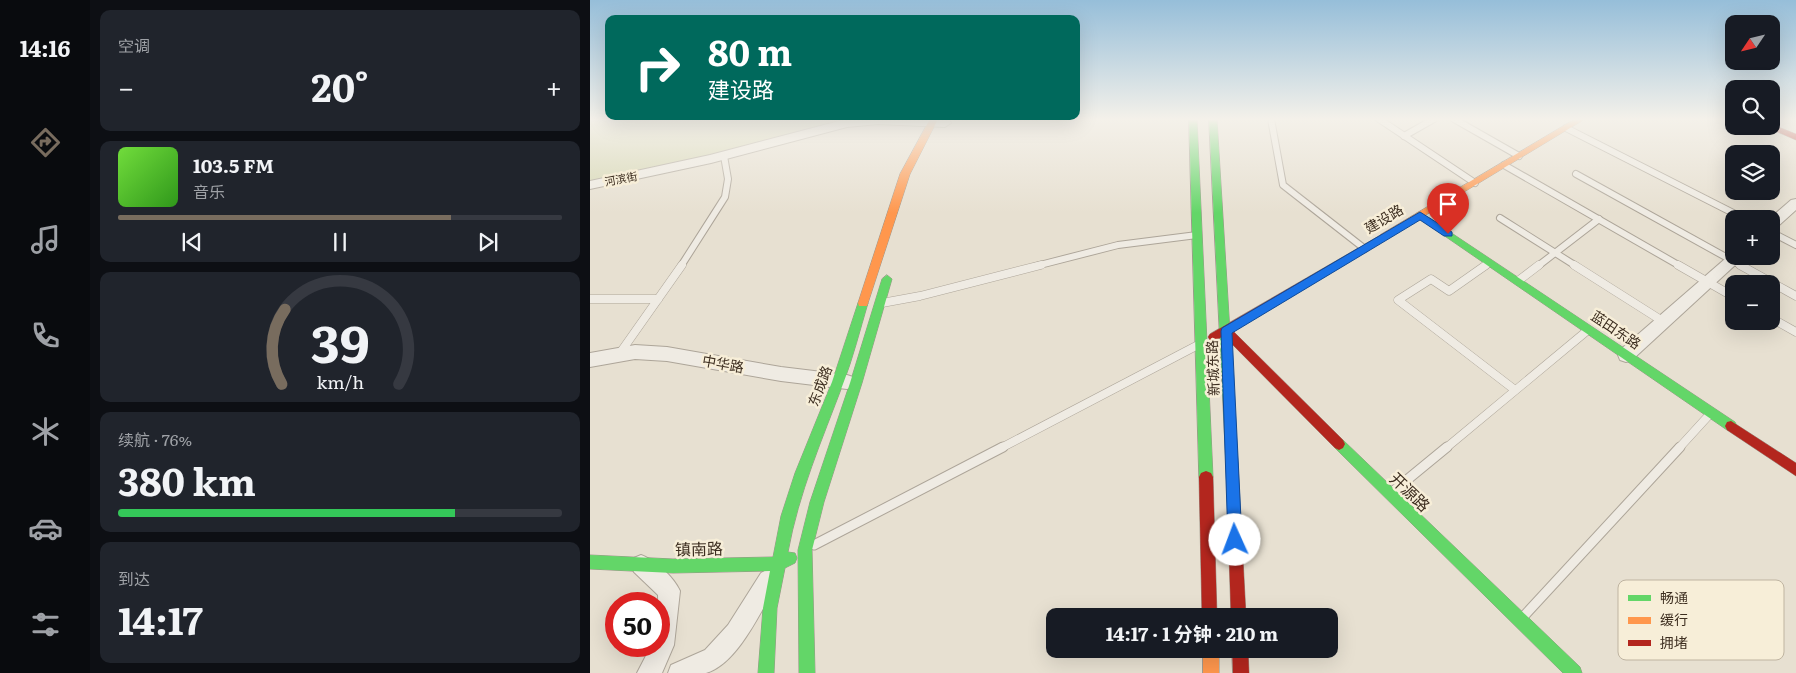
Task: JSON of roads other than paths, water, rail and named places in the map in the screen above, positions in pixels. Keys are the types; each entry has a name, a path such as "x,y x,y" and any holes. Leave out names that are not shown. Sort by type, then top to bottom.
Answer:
{"street":[{"name":"河滨街","path":"590,185 656,172 745,150"},
{"name":"东成路","path":"766,673 770,608 777,564 788,516 802,473 838,382 905,174 921,150"},
{"name":"新城东路","path":"1194,150 1210,608"},
{"name":"新城东路","path":"1215,150 1226,331 1238,608"},
{"name":"建设路","path":"1202,343 1226,331 1528,150"},
{"path":"1780,217 1796,203"},
{"name":"蓝田东路","path":"1420,215 1796,470"},
{"path":"1626,355 1728,265"},
{"path":"807,673 805,550 820,493 856,383 890,269"},
{"name":"开源路","path":"1226,331 1389,494 1574,673"},
{"name":"中华路","path":"590,360 635,352 667,354 838,382 856,383"},
{"name":"镇南路","path":"590,562 672,566 777,564 805,550"},
{"path":"679,673 713,658 736,634 777,564"},
{"path":"641,565 669,591 665,633 655,666 648,673"},
{"path":"1211,658 1211,673"},
{"path":"1240,658 1241,673"}],"lane":[{"path":"1277,150 1283,185 1364,248"},
{"path":"1425,150 1474,183"},
{"path":"1509,150 1519,156"},
{"path":"1610,150 1727,210"},
{"path":"619,355 725,197 728,180 724,156"},
{"path":"1504,165 1725,292"},
{"path":"1576,174 1725,254"},
{"path":"1500,218 1664,322"},
{"path":"1518,281 1599,219"},
{"path":"880,304 920,296 1118,244 1197,235"},
{"path":"1780,236 1796,244"},
{"path":"1490,262 1449,291 1431,279 1398,300 1515,390"},
{"path":"1745,265 1796,296"},
{"path":"590,300 658,299"},
{"path":"1780,323 1796,332"},
{"path":"1389,494 1588,329"},
{"path":"805,550 1202,343"},
{"path":"1520,620 1712,413"}]}
